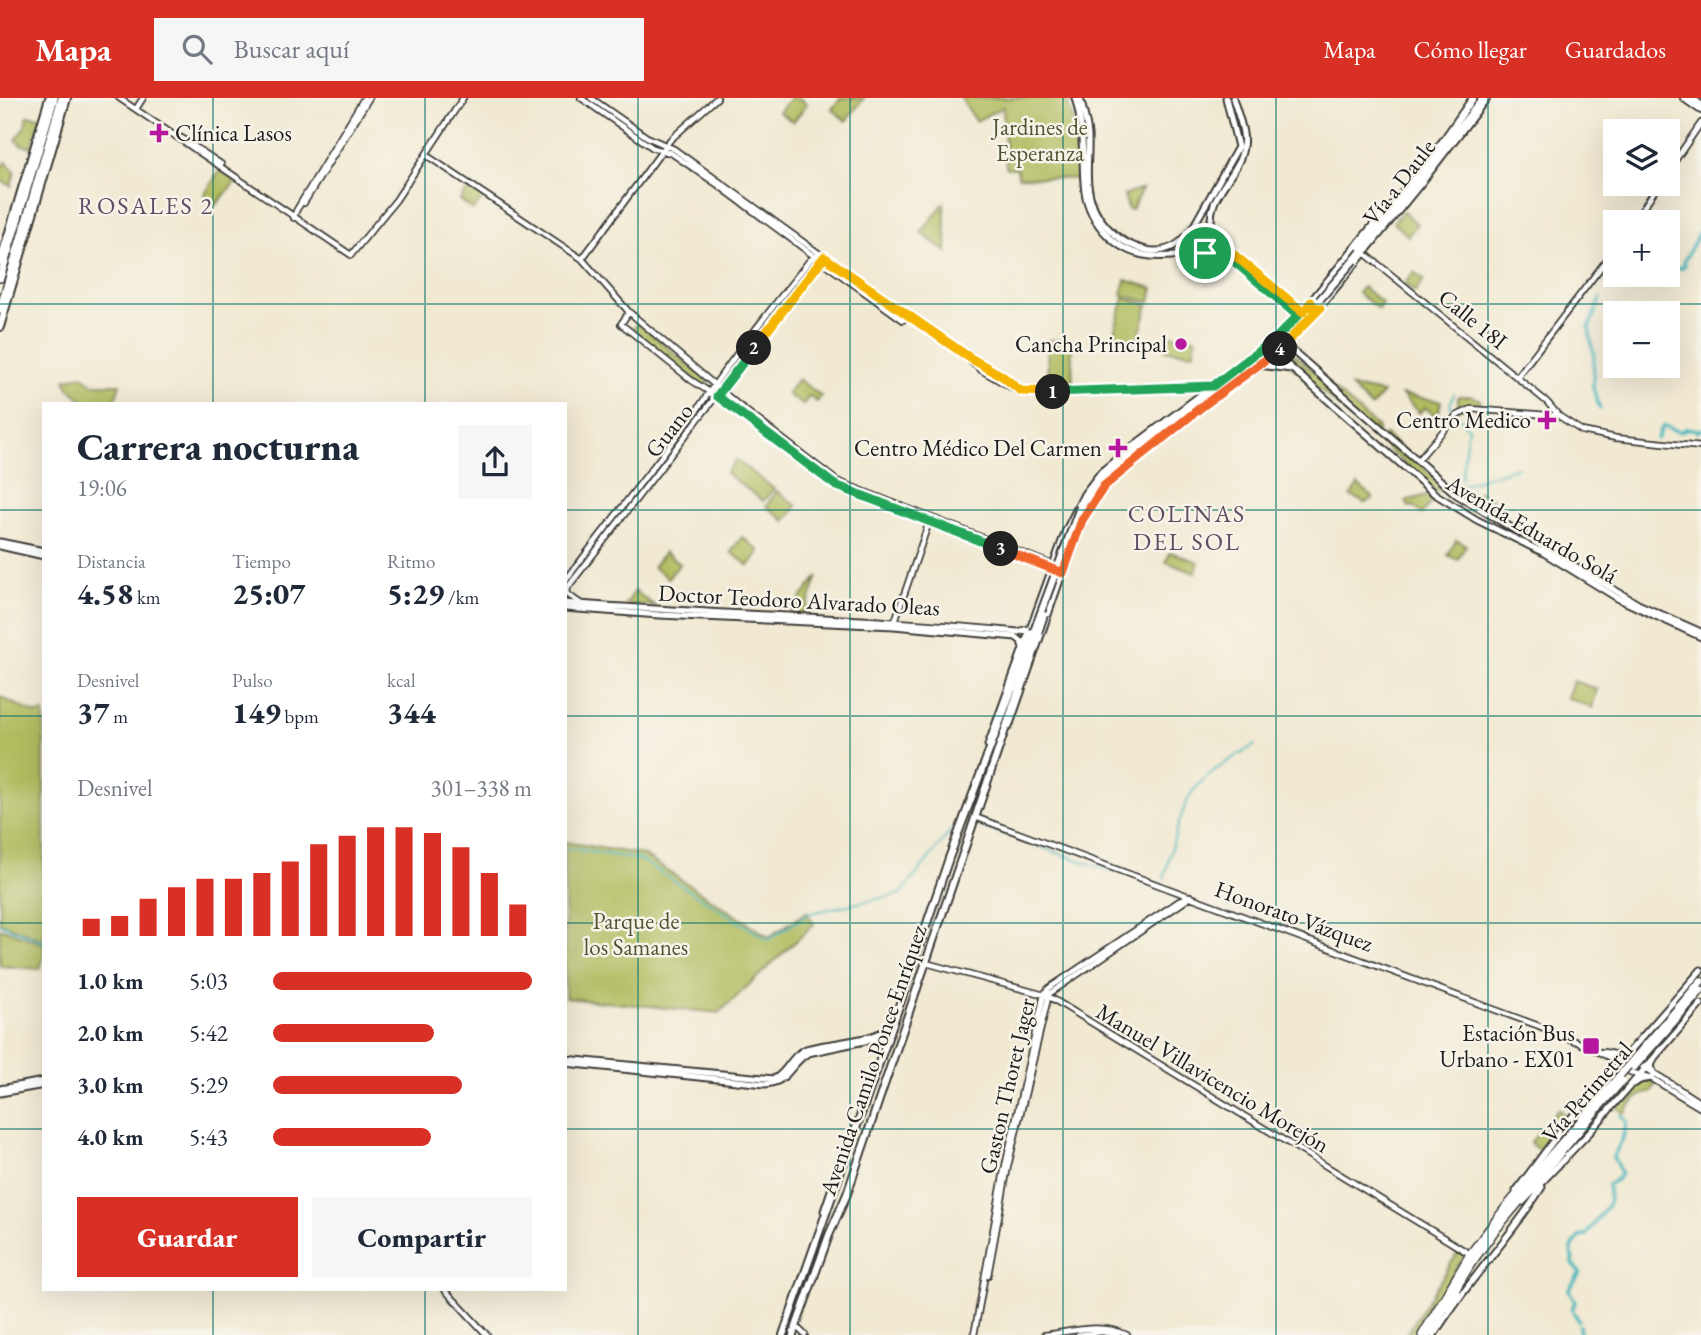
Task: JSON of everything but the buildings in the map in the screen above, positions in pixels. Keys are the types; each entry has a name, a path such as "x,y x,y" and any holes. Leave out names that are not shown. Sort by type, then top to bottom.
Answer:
{"highway":[{"path":"0,278 54,98"},
{"path":"0,310 62,98"},
{"path":"29,211 36,203"},
{"path":"17,252 19,263"},
{"name":"Vía Perimetral","path":"1422,1335 1470,1254 1505,1208 1687,1002 1701,981"},
{"name":"Vía Perimetral","path":"1687,1002 1701,990"},
{"name":"Vía Perimetral","path":"1428,1335 1464,1275 1503,1220 1597,1105"},
{"path":"1451,1308 1464,1275"}],"main road":[{"path":"0,262 49,98"},
{"path":"0,327 67,98"},
{"path":"1077,98 1087,127 1089,191 1096,213 1106,226 1129,244 1153,251 1163,251 1181,243 1193,228 1237,152 1238,138 1226,98"},
{"path":"1077,98 1082,127 1086,199 1100,228 1118,244 1138,253 1154,256 1225,254 1260,280"},
{"path":"1204,253 1213,246 1213,206 1243,149 1243,135 1233,98"},
{"name":"Vía a Daule","path":"1362,250 1443,141 1471,98"},
{"name":"Vía a Daule","path":"1362,250 1471,98"},
{"name":"Vía a Daule","path":"1374,233 1485,98"},
{"name":"Vía a Daule","path":"1362,250 1485,98"},
{"path":"1688,98 1701,107"},
{"path":"1193,228 1203,221 1222,245 1300,314 1306,323"},
{"path":"1193,228 1192,245 1204,253"},
{"name":"Avenida Camilo Ponce Enríquez","path":"1037,612 1072,514 1090,486 1108,466 1273,344 1293,326 1362,250"},
{"name":"Avenida Camilo Ponce Enríquez","path":"982,794 986,791 1082,520 1104,486 1191,415 1213,390 1277,337 1362,250"},
{"name":"Avenida Camilo Ponce Enríquez","path":"1082,508 1102,483 1183,411 1198,405 1285,344 1320,308 1362,250"},
{"path":"1311,302 1312,307 1320,308"},
{"path":"1289,325 1290,331 1297,332"},
{"name":"Avenida Eduardo Solá","path":"1277,337 1457,495 1637,604 1701,632"},
{"name":"Avenida Eduardo Solá","path":"1266,346 1434,493 1477,520 1544,553 1619,600 1701,637"},
{"path":"1247,361 1255,361 1257,366 1293,370"},
{"name":"Avenida Camilo Ponce Enríquez","path":"783,1335 943,874 1082,508 1099,480 1110,469 1183,411 1206,399 1213,390"},
{"path":"1183,411 1206,399"},
{"path":"1183,411 1191,415"},
{"path":"1090,486 1099,480"},
{"path":"0,544 42,554"},
{"path":"1058,553 1062,558 1068,558"},
{"path":"1048,579 1055,578 1059,583"},
{"name":"Doctor Teodoro Alvarado Oleas","path":"567,603 1034,631"},
{"name":"Doctor Teodoro Alvarado Oleas","path":"567,608 929,628 1016,637 1021,640 1023,648"},
{"path":"1034,631 1037,612"},
{"name":"Avenida Camilo Ponce Enríquez","path":"983,766 986,750 1023,648 1034,631"},
{"name":"Avenida Camilo Ponce Enríquez","path":"793,1335 829,1235 847,1194 1030,658 1034,631"},
{"path":"1021,682 1029,670 1030,658"},
{"path":"949,858 954,863 960,861"},
{"path":"943,874 950,872 954,878"},
{"name":"Vía Perimetral","path":"1505,1208 1557,1135 1701,970"},
{"name":"Vía Perimetral","path":"1503,1220 1545,1181 1701,1004"},
{"path":"567,1061 774,1079 804,1050 884,1032 893,1024"},
{"path":"567,1061 765,1084 783,1079 801,1057 808,1053 879,1038 883,1040 885,1047"},
{"path":"1639,1040 1638,1050 1642,1055 1648,1057 1657,1053"},
{"path":"1624,1093 1635,1083 1653,1077 1651,1066 1657,1053"},
{"path":"1605,1079 1615,1075 1621,1077 1625,1083 1624,1093"},
{"path":"0,1091 42,1083"},
{"name":"Vía Perimetral","path":"1434,1335 1451,1308 1530,1206 1545,1181"}],"street":[{"path":"121,98 351,255 396,200 463,98"},
{"path":"134,107 136,98"},
{"path":"134,107 143,98"},
{"path":"295,216 366,98"},
{"path":"581,98 653,148 665,148"},
{"path":"591,98 719,185 904,320 910,315"},
{"path":"582,259 679,131 717,98"},
{"path":"1680,154 1701,123"},
{"path":"426,155 582,259 629,312 713,384 719,394 835,485 1053,567"},
{"name":"Calle 18I","path":"1362,250 1547,402 1559,416"},
{"path":"819,257 910,315 1008,388 1021,391 1213,390"},
{"name":"Guano","path":"567,578 713,384 819,257"},
{"name":"Guano","path":"567,589 719,394 819,257"},
{"path":"1517,377 1603,265"},
{"path":"629,312 621,324 708,391 719,394 844,486 1063,571"},
{"path":"705,398 709,398 711,404"},
{"path":"1418,460 1456,416 1466,410 1559,416 1582,431 1616,438 1701,447"},
{"path":"895,621 929,522"},
{"path":"567,594 584,604"},
{"name":"Honorato Vázquez","path":"974,816 1539,1026 1621,1060 1635,1061 1642,1072"},
{"name":"Gaston Thoret Jager","path":"975,1335 1004,1171 1049,988 1168,908 1191,896"},
{"name":"Manuel Villavicencio Morejón","path":"925,962 1046,995 1470,1254"},
{"name":"Honorato Vázquez","path":"1621,1060 1626,1070 1653,1077 1701,1105"},
{"path":"445,1291 487,1335"},
{"path":"796,1326 805,1335"},
{"path":"1044,1335 1099,1328 1120,1331 1127,1335"},
{"path":"1078,1335 1102,1332 1118,1335"}],"green space":[{"path":"790,98 799,98 807,104 793,122 779,112"},
{"path":"841,98 864,98 846,121 832,109"},
{"name":"Jardines de Esperanza","path":"961,98 1066,98 1073,119 1078,179 1018,177 1017,168 1006,168 1003,107 976,121"},
{"path":"27,116 41,117 32,147 21,145 16,140 25,126"},
{"path":"6,162 15,171 11,186 0,180 0,168"},
{"path":"220,170 236,181 216,205 204,195"},
{"path":"470,186 485,196 473,210 460,200"},
{"path":"1142,189 1132,210 1128,209 1124,195"},
{"path":"944,203 947,252 921,233"},
{"path":"1403,211 1417,224 1408,236 1393,222"},
{"path":"1203,223 1211,229 1213,239 1209,247 1203,250 1193,242 1196,227"},
{"path":"1414,272 1424,280 1415,292 1404,284"},
{"path":"1125,280 1153,288 1150,302 1122,295"},
{"path":"1363,287 1382,303 1378,309 1358,293"},
{"path":"1124,298 1148,305 1137,342 1113,335"},
{"path":"638,323 708,381 708,385 704,387 632,330"},
{"name":"Cancha Principal","path":"1167,335 1196,338 1194,353 1166,350"},
{"path":"1047,340 1071,340 1073,381 1048,382"},
{"path":"1286,347 1378,428 1378,434 1372,435 1278,354"},
{"path":"82,375 93,384 120,384 115,402 85,402 68,387 65,380"},
{"path":"798,379 821,396 817,402 809,396 803,405 787,394"},
{"path":"1351,387 1383,393 1371,407"},
{"path":"1402,395 1441,401 1439,411 1435,416 1425,407 1419,413"},
{"path":"1458,396 1473,396 1480,400 1480,405 1469,405 1458,410"},
{"path":"1386,435 1443,484 1442,491 1437,492 1381,443"},
{"path":"736,460 774,489 763,501 726,473"},
{"path":"1358,485 1373,498 1365,503 1351,496"},
{"path":"777,491 797,506 785,521 766,506"},
{"path":"1479,491 1493,499 1488,507 1496,512 1494,515 1472,502"},
{"path":"1431,494 1434,498 1422,514 1413,506 1409,507 1406,501"},
{"path":"742,537 760,551 749,566 731,552"},
{"path":"1456,540 1466,545 1458,560 1448,555"},
{"path":"665,552 680,564 668,578 653,567"},
{"path":"1170,552 1199,562 1195,573 1166,562"},
{"path":"818,576 805,613 790,612"},
{"path":"635,591 655,606 626,604"},
{"path":"1573,681 1597,689 1592,708 1567,698"},
{"path":"0,697 36,714 42,713 42,939 0,923"},
{"name":"Parque de los Samanes","path":"567,842 643,855 769,937 807,912 814,924 719,1013 567,998"},
{"path":"0,928 42,943 40,969 0,966"},
{"path":"1650,1080 1656,1083 1651,1093 1639,1097 1624,1113 1617,1108 1635,1087"},
{"path":"1558,1109 1567,1117 1541,1152 1530,1143"},
{"path":"1459,1251 1466,1257 1457,1266 1417,1335 1406,1335"}],"waterway":[{"path":"1680,268 1685,265 1684,261 1701,229"},
{"path":"1600,409 1593,388 1594,356 1589,328 1601,298"},
{"path":"1454,394 1450,405 1455,413"},
{"path":"1459,417 1468,428 1461,479"},
{"path":"1657,439 1664,426 1680,432 1685,429 1695,429 1697,432 1701,429"},
{"path":"1453,488 1518,467"},
{"path":"1164,879 1179,821 1193,791 1214,771 1255,745"},
{"path":"567,849 641,860 768,940 810,913 901,894 956,824"},
{"path":"979,826 1111,871"},
{"path":"0,924 42,941"},
{"path":"1578,1320 1572,1309 1575,1302 1569,1290 1580,1273 1573,1263 1571,1249 1579,1237 1586,1235 1608,1205 1608,1185 1621,1173 1613,1157 1627,1122 1621,1115"},
{"path":"1579,1326 1580,1335"}],"place":[{"name":"Clínica Lasos","path":"159,133"},
{"name":"Cancha Principal","path":"1181,344"},
{"name":"Centro Medico","path":"1547,420"},
{"name":"Centro Médico Del Carmen","path":"1118,448"},
{"name":"Estación Bus Urbano - EX01","path":"1591,1046"}],"district":[{"name":"ROSALES 2","path":"146,205"},
{"name":"COLINAS DEL SOL","path":"1187,527"}],"route":[{"path":"1214,234 1227,249 1303,312 1311,302 1312,307 1320,308 1271,356 1200,408 1104,486 1082,520 1063,573 842,489 717,396 824,257 1021,391 1048,393 1213,386 1277,337 1298,316 1228,256 1219,252 1205,253 1213,246 1214,234"}]}
